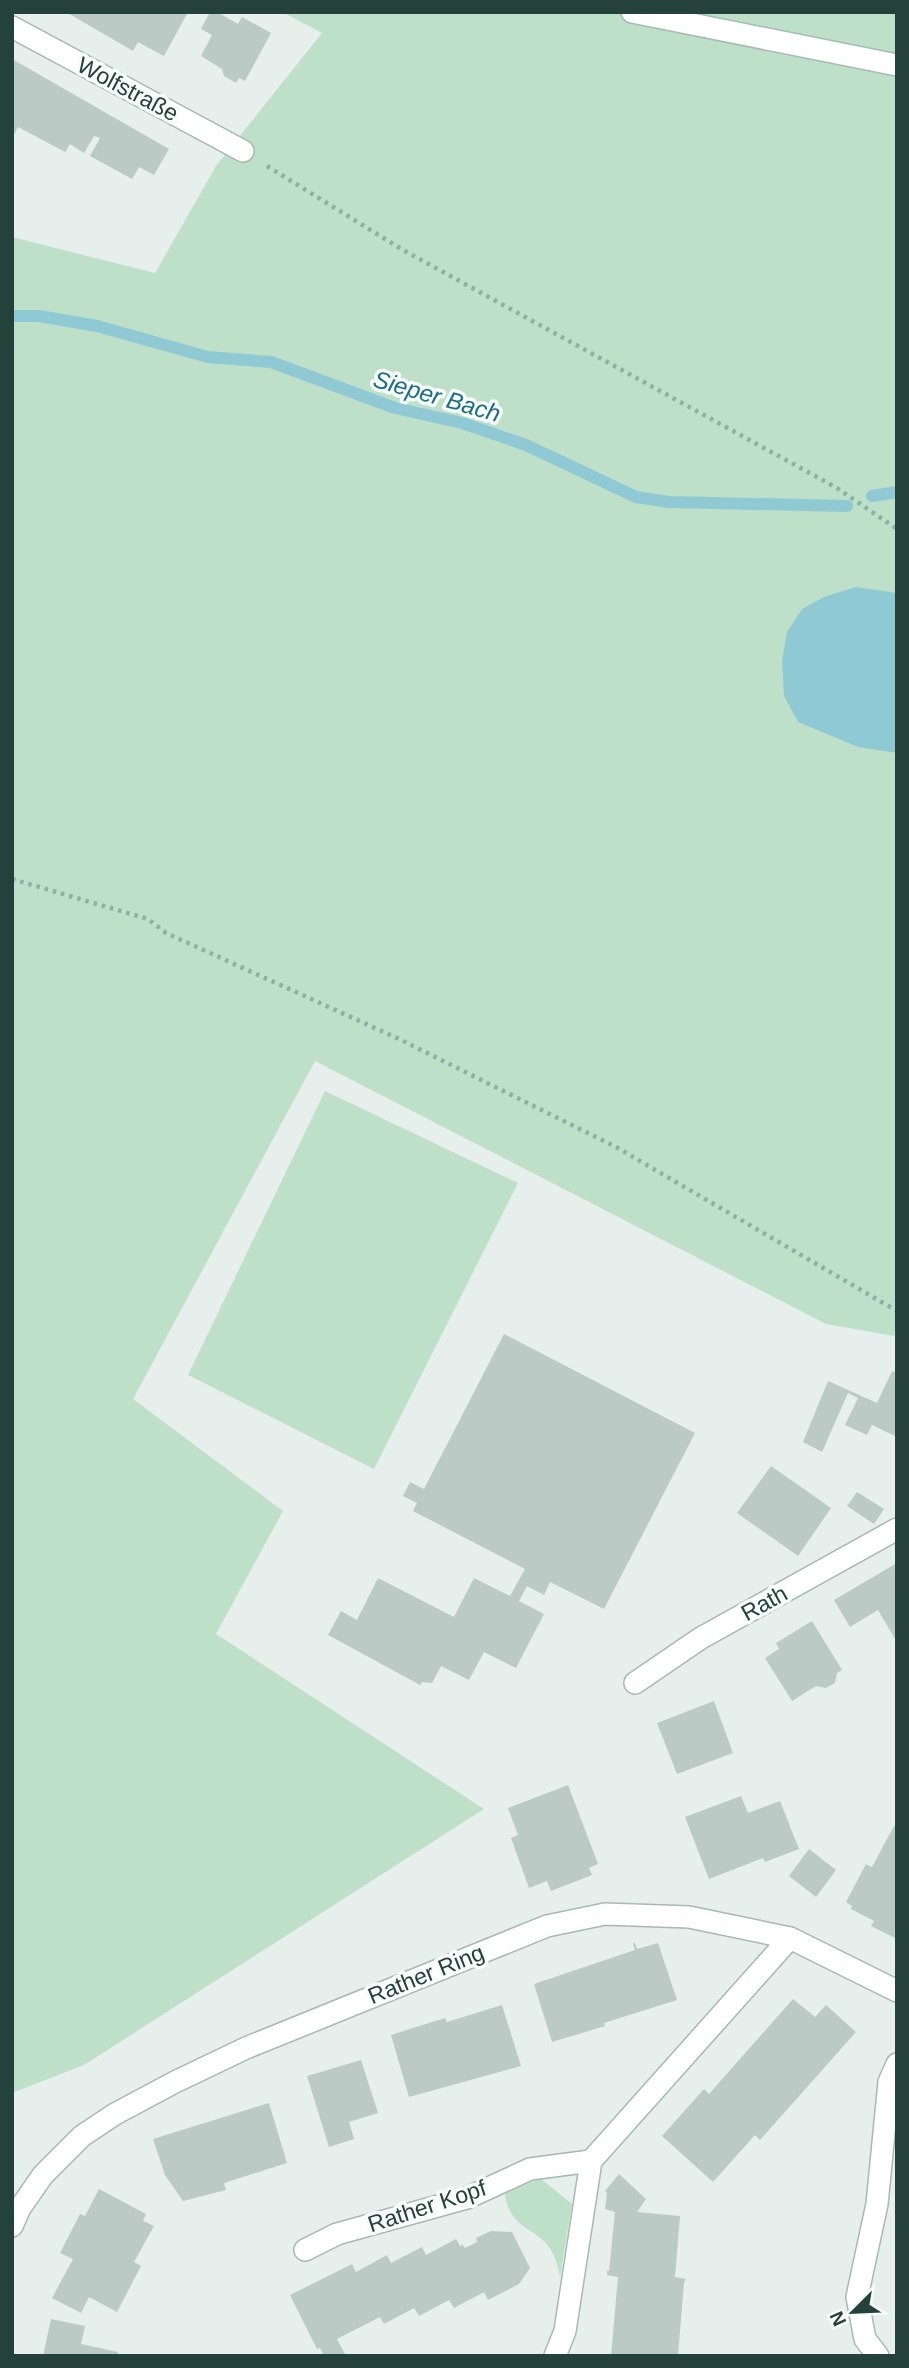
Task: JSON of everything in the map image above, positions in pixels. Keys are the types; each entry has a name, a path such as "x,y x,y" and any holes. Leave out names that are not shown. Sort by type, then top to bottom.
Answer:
{"street":[{"path":"632,12 897,65"},
{"name":"Wolfstraße","path":"12,27 243,151"},
{"name":"Rath","path":"635,1683 701,1637 897,1529"},
{"name":"Rather Ring","path":"12,2225 20,2208 44,2175 82,2136 115,2114 246,2048 535,1931 605,1914 690,1917 790,1938 897,1991"},
{"path":"555,2356 565,2331 591,2161 790,1938"},
{"path":"878,2356 865,2339 857,2297 877,2204 889,2082 897,2064"},
{"name":"Rather Kopf","path":"305,2250 337,2234 467,2198 530,2169 591,2161"}],"path":[{"path":"243,151 403,250 837,488 897,529"},
{"path":"12,879 148,919 166,933 409,1044 616,1147 897,1311"}],"green space":[{"path":"282,12 897,12 897,1329 894,1336 826,1324 315,1061 133,1399 283,1511 216,1634 484,1809 84,2065 12,2093 12,237 155,273 216,166 322,33"},
{"path":"325,1091 518,1183 374,1469 188,1375"},
{"path":"541,2179 572,2204 560,2277 550,2249 514,2217 505,2196 504,2190"}],"water":[{"path":"856,587 897,593 897,753 858,747 798,722 784,696 782,661 787,632 802,609 824,597"}],"building":[{"path":"66,12 188,12 164,56 138,42 133,51"},
{"path":"210,12 217,12 238,24 242,17 271,33 245,81 239,78 236,83 224,76 222,69 201,56 212,35 201,29"},
{"path":"12,59 169,149 154,175 139,167 132,179 90,156 100,138 94,136 84,153 70,144 65,152 18,127 14,135"},
{"path":"504,1334 695,1433 604,1609 550,1582 544,1595 527,1586 519,1601 544,1614 516,1668 484,1652 469,1680 441,1666 432,1683 422,1682 420,1685 328,1635 341,1611 357,1620 378,1578 454,1617 474,1578 510,1596 525,1569 413,1511 417,1503 403,1496 410,1482 424,1489"},
{"path":"892,1371 897,1373 897,1437 872,1425 867,1435 845,1425 858,1398 848,1393 822,1452 803,1442 828,1381 877,1403"},
{"path":"771,1466 831,1508 798,1556 737,1513"},
{"path":"857,1492 884,1509 874,1524 847,1506"},
{"path":"897,1563 897,1642 878,1610 850,1627 834,1600"},
{"path":"812,1621 842,1670 837,1673 835,1683 826,1688 816,1686 792,1701 765,1658 779,1649 776,1643"},
{"path":"714,1701 733,1753 677,1774 657,1723"},
{"path":"568,1785 598,1864 589,1868 592,1875 551,1891 547,1881 529,1888 511,1838 518,1835 508,1808"},
{"path":"741,1796 748,1813 780,1801 799,1849 765,1862 763,1858 709,1879 685,1817"},
{"path":"894,1826 897,1828 897,1939 871,1926 874,1921 851,1909 852,1906 846,1902 866,1864 872,1867"},
{"path":"809,1849 836,1870 816,1897 789,1876"},
{"path":"633,1943 637,1949 658,1943 677,2000 552,2042 534,1984 635,1950"},
{"path":"793,1999 815,2017 826,2005 856,2032 760,2140 755,2135 713,2182 662,2136 704,2089 709,2094"},
{"path":"502,2005 521,2066 409,2097 391,2035 445,2018 447,2022"},
{"path":"361,2060 378,2113 349,2122 354,2139 329,2147 307,2076"},
{"path":"269,2103 287,2163 224,2183 226,2190 183,2201 165,2175 153,2139"},
{"path":"619,2174 646,2199 637,2212 680,2216 675,2277 686,2279 678,2356 611,2356 618,2277 607,2275 615,2212 605,2209 605,2191"},
{"path":"99,2189 146,2214 143,2221 154,2226 134,2262 141,2266 117,2312 89,2297 81,2313 52,2298 73,2259 60,2253 80,2214 85,2216"},
{"path":"491,2231 512,2232 530,2268 519,2284 488,2300 484,2292 454,2308 449,2300 419,2316 414,2308 384,2324 380,2317 337,2339 346,2356 324,2356 320,2348 317,2349 290,2295 352,2264 356,2272 387,2255 391,2263 422,2247 426,2255 456,2239 460,2246 465,2248 477,2242 476,2238"},
{"path":"51,2319 85,2326 81,2344 118,2352 117,2356 43,2356"}],"waterway":[{"name":"Sieper Bach","path":"12,316 39,316 97,326 208,357 271,362 395,408 462,423 526,445 636,497 669,502 847,506"},
{"name":"Sieper Bach","path":"872,496 897,492"}]}
